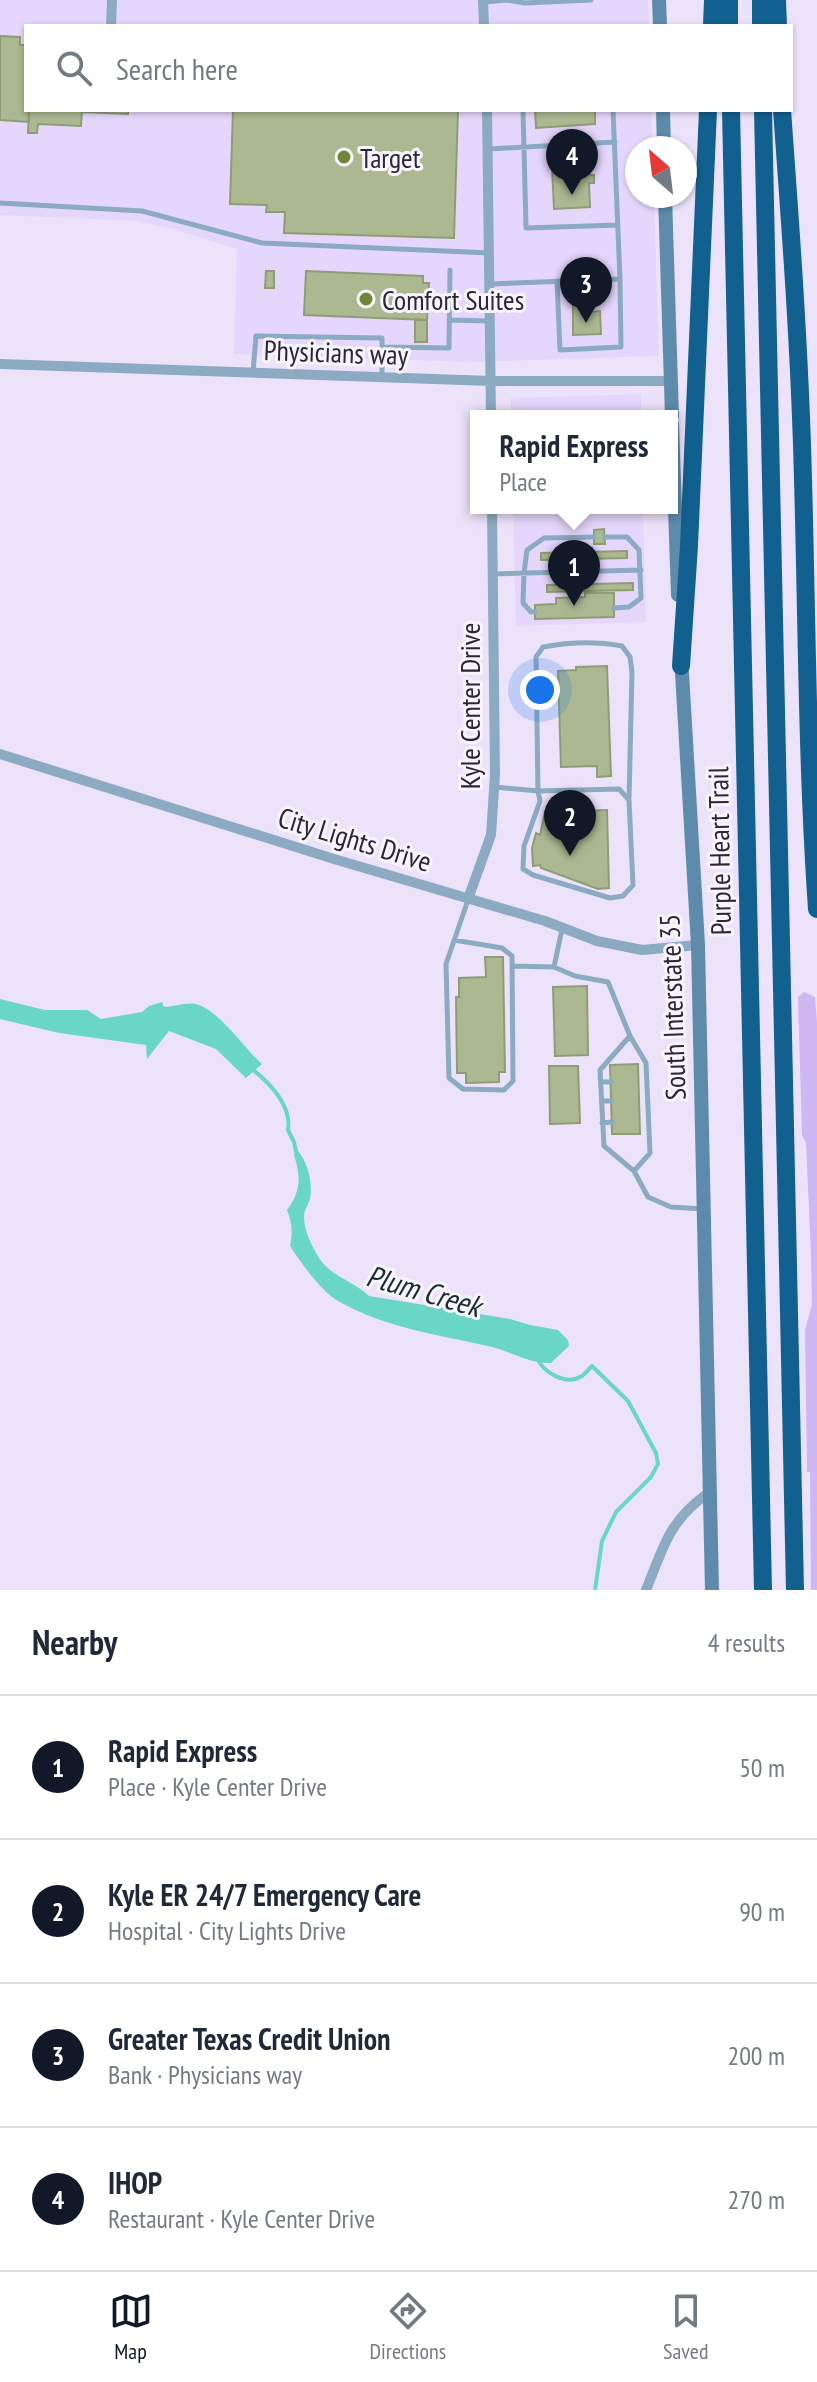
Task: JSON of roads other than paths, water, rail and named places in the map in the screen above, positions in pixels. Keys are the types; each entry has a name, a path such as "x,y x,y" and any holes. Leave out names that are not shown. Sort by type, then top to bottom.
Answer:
{"highway":[{"path":"712,24 713,0"},
{"path":"729,0 729,24"},
{"path":"761,0 761,24"},
{"path":"777,0 778,24"},
{"path":"681,666 708,112"},
{"name":"Purple Heart Trail","path":"731,112 763,1590"},
{"path":"763,112 795,1590"},
{"path":"782,112 803,476 809,739 817,909"}],"main road":[{"path":"659,0 660,24"},
{"path":"663,112 664,136"},
{"path":"665,208 672,410"},
{"name":"South Interstate 35","path":"675,514 698,945 712,1590"}],"street":[{"path":"111,24 112,0"},
{"path":"483,1 484,24"},
{"path":"487,112 491,410"},
{"name":"Physicians way","path":"0,364 491,381 670,381"},
{"name":"Kyle Center Drive","path":"468,899 491,835 494,786 492,514"},
{"name":"City Lights Drive","path":"0,754 597,941 642,950 698,945"},
{"path":"646,1590 671,1530 689,1508 708,1493"}],"lane":[{"path":"483,1 591,0"},
{"path":"523,112 526,228 618,225"},
{"path":"557,281 560,350 621,347 613,112"},
{"path":"489,149 615,142"},
{"path":"0,203 142,211 262,243 490,253"},
{"path":"382,347 449,348 450,270"},
{"path":"490,284 620,279"},
{"path":"450,320 490,321"},
{"path":"253,373 256,336 382,338 382,378"},
{"path":"535,612 523,603 527,550 544,538 594,537"},
{"path":"605,537 627,537 639,550 641,598 629,607 614,608"},
{"path":"493,574 641,570"},
{"path":"562,643 622,646 630,657 632,672 629,800 633,885 623,896 610,898 533,875 523,869 524,846 540,801 538,791 536,657 543,647 562,643"},
{"path":"494,786 538,791 619,789 629,800"},
{"path":"454,940 502,948 512,956 513,1081 504,1090 463,1089 449,1078 446,964 454,940 468,899"},
{"path":"554,967 562,928"},
{"path":"512,966 554,967 575,976 608,982 630,1036 646,1063 650,1153 634,1171"},
{"path":"630,1036 600,1070 604,1146 634,1171 648,1197 671,1207 703,1209"},
{"path":"639,1081 647,1080"},
{"path":"601,1082 611,1082"},
{"path":"639,1100 648,1100"},
{"path":"602,1101 611,1101"},
{"path":"640,1121 648,1120"},
{"path":"602,1123 612,1122"}],"waterway":[{"name":"Plum Creek","path":"252,1069 266,1081 283,1104 297,1156"},
{"name":"Plum Creek","path":"537,1358 550,1373 569,1380 582,1376 592,1366 628,1401 656,1453 658,1464 651,1477 616,1512 602,1541 595,1590"}],"place":[{"name":"Target","path":"344,157"},
{"name":"IHOP","path":"572,195"},
{"name":"Comfort Suites","path":"366,299"},
{"name":"Greater Texas Credit Union","path":"586,323"},
{"name":"Rapid Express","path":"574,606"},
{"name":"Kyle ER 24/7 Emergency Care","path":"570,856"}]}
